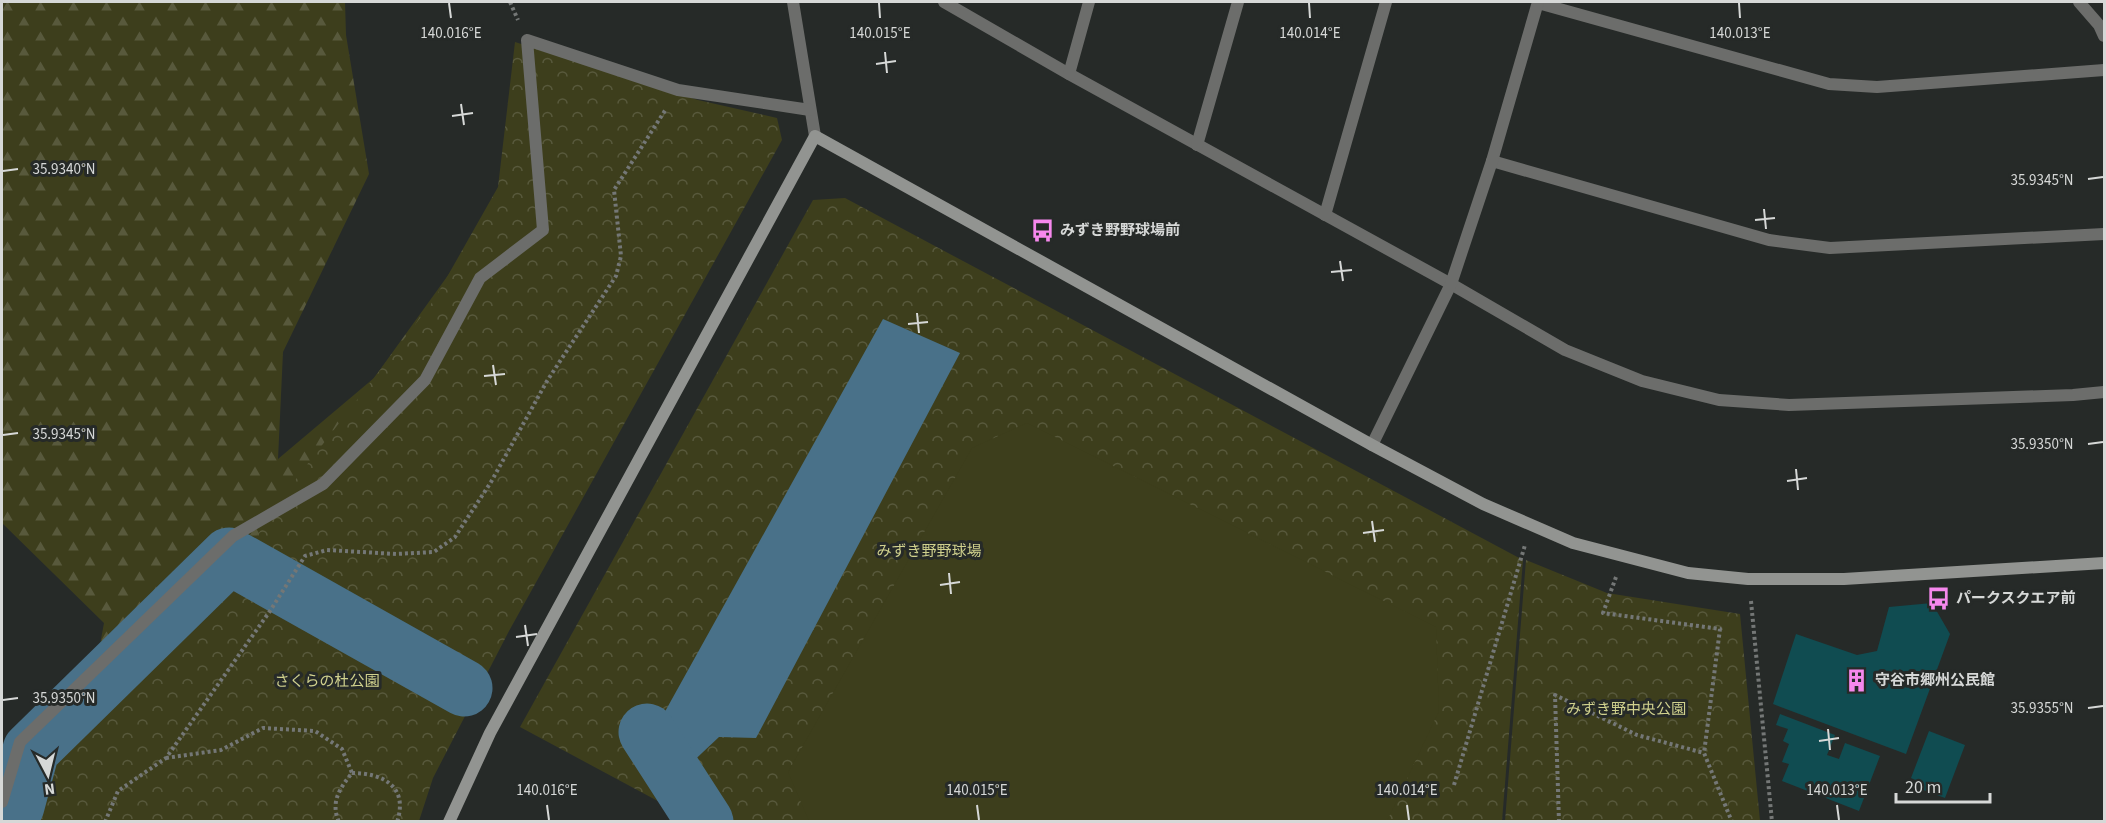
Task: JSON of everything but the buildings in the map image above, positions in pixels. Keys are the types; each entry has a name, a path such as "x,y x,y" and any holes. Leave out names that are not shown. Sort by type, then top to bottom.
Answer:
{"street":[{"path":"449,822 490,734 816,136 793,2"},
{"path":"944,2 1069,74 1452,284 1565,350 1642,381 1719,400 1789,405 2104,392"},
{"path":"1069,74 1089,2"},
{"path":"1197,145 1238,2"},
{"path":"1325,215 1386,2"},
{"path":"1372,445 1452,284 1492,161 1538,2 1829,84 1877,87 2104,70"},
{"path":"2079,2 2099,25 2104,36"},
{"path":"2,802 20,742 233,536 323,484 425,380 480,278 543,230 527,40 678,90 810,110"},
{"path":"816,136 1372,445 1483,504 1573,543 1688,573 1748,579 1844,579 2104,563"},
{"path":"1492,161 1769,240 1830,248 2104,234"}],"path":[{"path":"105,822 118,791 166,758 270,611 305,556 327,550 396,554 434,552 455,537 491,482 547,381 616,276 621,256 614,190 678,90"},
{"path":"1454,785 1532,524"},
{"path":"1623,557 1603,613 1719,629 1704,753 1732,822"},
{"path":"1748,579 1772,822"},
{"path":"1559,822 1555,695 1637,735 1704,753"},
{"path":"166,758 221,750 262,728 315,731 342,749 352,772"},
{"path":"339,822 334,811 339,789 352,772"},
{"path":"352,772 374,773 391,783 400,802 397,822"}],"green space":[{"path":"2,2 345,2 346,35 369,174 283,352 278,459 374,378 583,88 221,822 184,822 79,759 104,623 2,523"},
{"name":"さくらの杜公園","path":"515,42 698,100 777,118 782,140 509,631 433,778 419,821 19,822 48,759 217,595 289,488 434,300 498,187"},
{"name":"みずき野野球場","path":"845,198 1523,560 1502,821 695,821 520,727 813,200"},
{"path":"1027,423 1436,627 1439,711 1387,821 809,821 788,772 972,448"},
{"name":"みずき野中央公園","path":"1526,560 1607,593 1740,614 1760,821 1505,821"}],"water":[{"path":"883,319 960,353 756,738 719,737 685,769 657,726"}],"waterway":[{"path":"8,822 16,806 31,750 229,556 464,688"},
{"path":"647,732 705,822"}],"place":[{"name":"みずき野野球場前","path":"1042,230"},
{"name":"パークスクエア前","path":"1938,598"},
{"name":"守谷市郷州公民館","path":"1857,680"}]}
